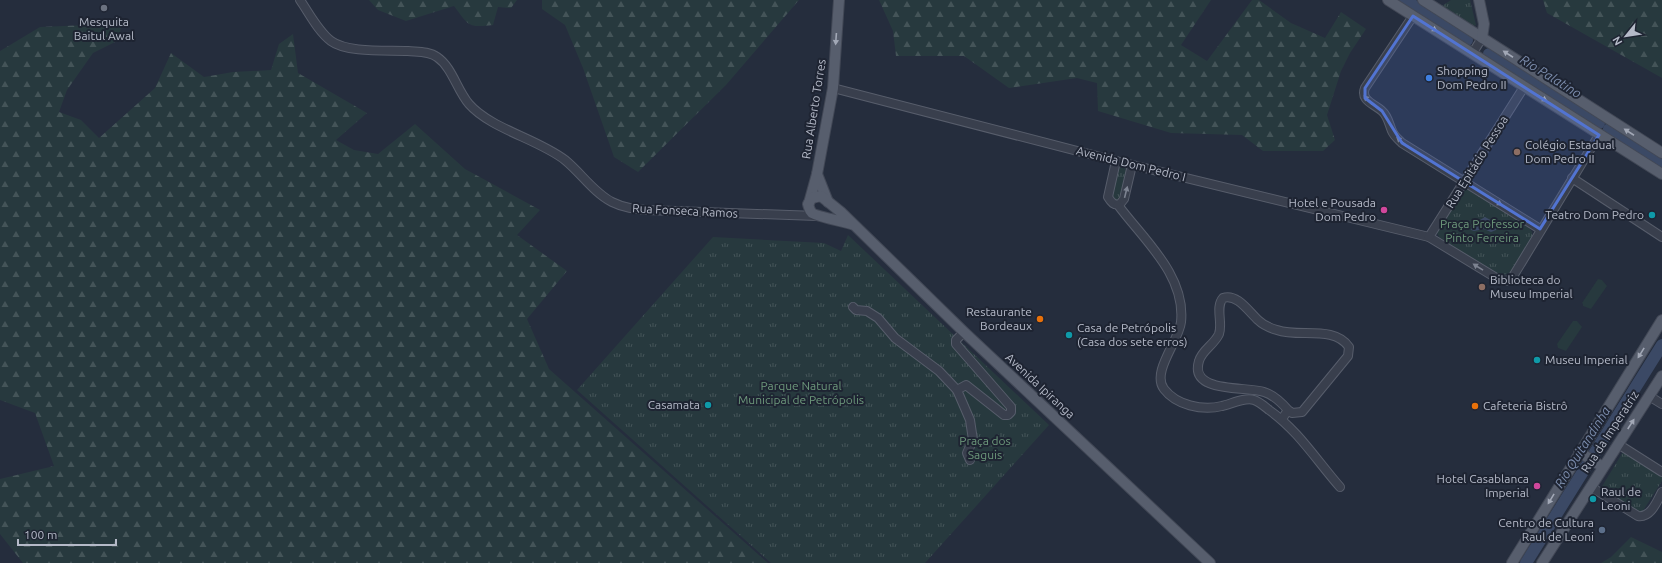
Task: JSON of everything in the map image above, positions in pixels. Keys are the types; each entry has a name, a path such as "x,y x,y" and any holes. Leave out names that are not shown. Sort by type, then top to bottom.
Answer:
{"main road":[{"name":"Rua Alberto Torres","path":"808,204 817,174 833,88 840,0"},
{"path":"1388,0 1662,174"},
{"path":"1422,0 1662,153"},
{"path":"1479,0 1484,24 1482,38"},
{"name":"Rua Alberto Torres","path":"817,174 827,200"},
{"path":"821,196 827,200 828,210 823,215 818,216 810,211 808,204 815,197 821,196"},
{"name":"Avenida Ipiranga","path":"827,200 964,332 1210,563"},
{"name":"Avenida Ipiranga","path":"818,216 854,225"},
{"name":"Rua da Imperatriz","path":"1512,563 1579,452 1662,320"},
{"name":"Rua da Imperatriz","path":"1542,563 1662,376"},
{"path":"1579,452 1603,467"}],"street":[{"name":"Rua Fonseca Ramos","path":"300,0 323,34 332,42 340,46 354,49 414,51 436,55 443,62 469,104 481,114 537,143 564,160 600,194 620,206 647,210 818,216"},
{"path":"1413,16 1364,88 1363,94 1366,100 1382,111 1395,136 1402,143 1540,229"},
{"path":"1472,54 1482,38"},
{"name":"Rua Epitácio Pessoa","path":"1429,237 1524,87"},
{"name":"Avenida Dom Pedro I","path":"833,88 1116,161 1429,237"},
{"path":"1429,237 1498,279 1506,281 1512,278 1540,229 1599,134"},
{"path":"1116,161 1108,197 1112,204 1118,205 1160,258 1178,292 1181,305 1181,322 1177,337 1162,366 1159,379 1165,391 1172,397 1186,404 1201,407 1220,407 1252,399 1282,418 1294,430 1340,487"},
{"path":"1118,205 1124,199 1132,165"},
{"path":"1572,178 1662,237"},
{"path":"791,216 804,209 808,204"},
{"path":"1223,298 1230,298 1240,303 1268,327 1289,334 1320,333 1334,336 1346,343 1349,347 1348,356 1302,412 1292,413 1288,410 1277,399 1266,392 1252,389 1223,388 1211,384 1202,378 1198,370 1199,361 1219,334 1220,305 1223,298"},
{"path":"853,307 856,310 867,311 878,318 896,338 939,371 957,390 970,420 973,440 967,453 970,460"},
{"path":"957,390 966,384 1004,414 1011,412 1011,407 1008,402 956,344 956,340 964,332"},
{"path":"1649,396 1662,404"},
{"path":"1282,418 1288,410"},
{"path":"1618,444 1662,472"},
{"path":"1591,487 1642,516 1650,512 1662,492"}],"highlighted area":[{"path":"1413,16 1599,135 1540,229 1402,143 1382,111 1365,98 1365,88"}],"green space":[{"path":"369,0 517,0 511,8 498,7 493,25 474,26 466,22 454,6 406,21 378,10"},
{"path":"542,0 799,0 726,85 638,172 614,157 583,68 565,25 542,9"},
{"path":"879,0 1211,0 1181,45 1207,61 1252,0 1259,0 1291,23 1325,38 1341,12 1366,29 1350,53 1341,71 1327,115 1335,140 1323,151 1263,151 1242,135 1171,133 1098,111 1097,83 1077,78 1009,88 964,56 896,56 893,31"},
{"path":"1451,0 1470,0 1476,25 1470,25 1442,6"},
{"path":"1543,0 1662,0 1662,78 1547,13"},
{"path":"122,19 119,40 93,53 67,90 59,112 81,120 99,138 155,88 171,53 204,77 233,72 271,70 279,44 293,34 298,73 367,113 336,140 354,150 378,154 415,124 465,169 540,210 517,235 567,271 527,319 549,369 768,563 23,563 0,534 0,479 54,466 35,413 0,400 0,51 40,27 87,25"},
{"path":"1122,166 1126,171 1120,198 1116,201 1111,198 1118,168"},
{"name":"Praça Professor Pinto Ferreira","path":"1465,189 1470,190 1529,228 1532,232 1532,237 1512,271 1503,275 1496,274 1440,238 1437,233"},
{"name":"Parque Natural Municipal de Petrópolis","path":"848,235 1049,425 925,563 771,563 577,390 713,237 824,243 841,251"},
{"path":"1598,279 1602,280 1607,286 1591,309 1583,306 1582,303"},
{"path":"1573,321 1577,321 1582,327 1566,351 1558,348 1557,344"},
{"path":"1623,452 1662,477 1662,481 1641,514 1601,488"},
{"path":"1631,537 1662,552 1662,563 1601,563 1611,557"}],"water":[{"path":"1485,217 1494,222 1497,227 1496,230 1491,232 1484,229 1474,231 1471,230 1471,227 1476,219 1480,220"}],"waterway":[{"name":"Rio Palatino","path":"1405,0 1467,40"},
{"name":"Rio Palatino","path":"1489,54 1599,123"},
{"name":"Rio Palatino","path":"1609,129 1662,163"},
{"name":"Rio Quitandinha","path":"1526,563 1662,345"}],"place":[{"name":"Mesquita Baitul Awal","path":"104,8"},
{"name":"Shopping Dom Pedro II","path":"1429,78"},
{"name":"Colégio Estadual Dom Pedro II","path":"1517,152"},
{"name":"Hotel e Pousada Dom Pedro","path":"1384,210"},
{"name":"Teatro Dom Pedro","path":"1652,215"},
{"name":"Biblioteca do Museu Imperial","path":"1482,287"},
{"name":"Restaurante Bordeaux","path":"1040,319"},
{"name":"Casa de Petrópolis (Casa dos sete erros)","path":"1069,335"},
{"name":"Museu Imperial","path":"1537,360"},
{"name":"Casamata","path":"708,405"},
{"name":"Cafeteria Bistrô","path":"1475,406"},
{"name":"Hotel Casablanca Imperial","path":"1537,486"},
{"name":"Raul de Leoni","path":"1593,499"},
{"name":"Centro de Cultura Raul de Leoni","path":"1602,530"}],"park label":[{"name":"Praça dos Saguis","path":"985,448"}]}
